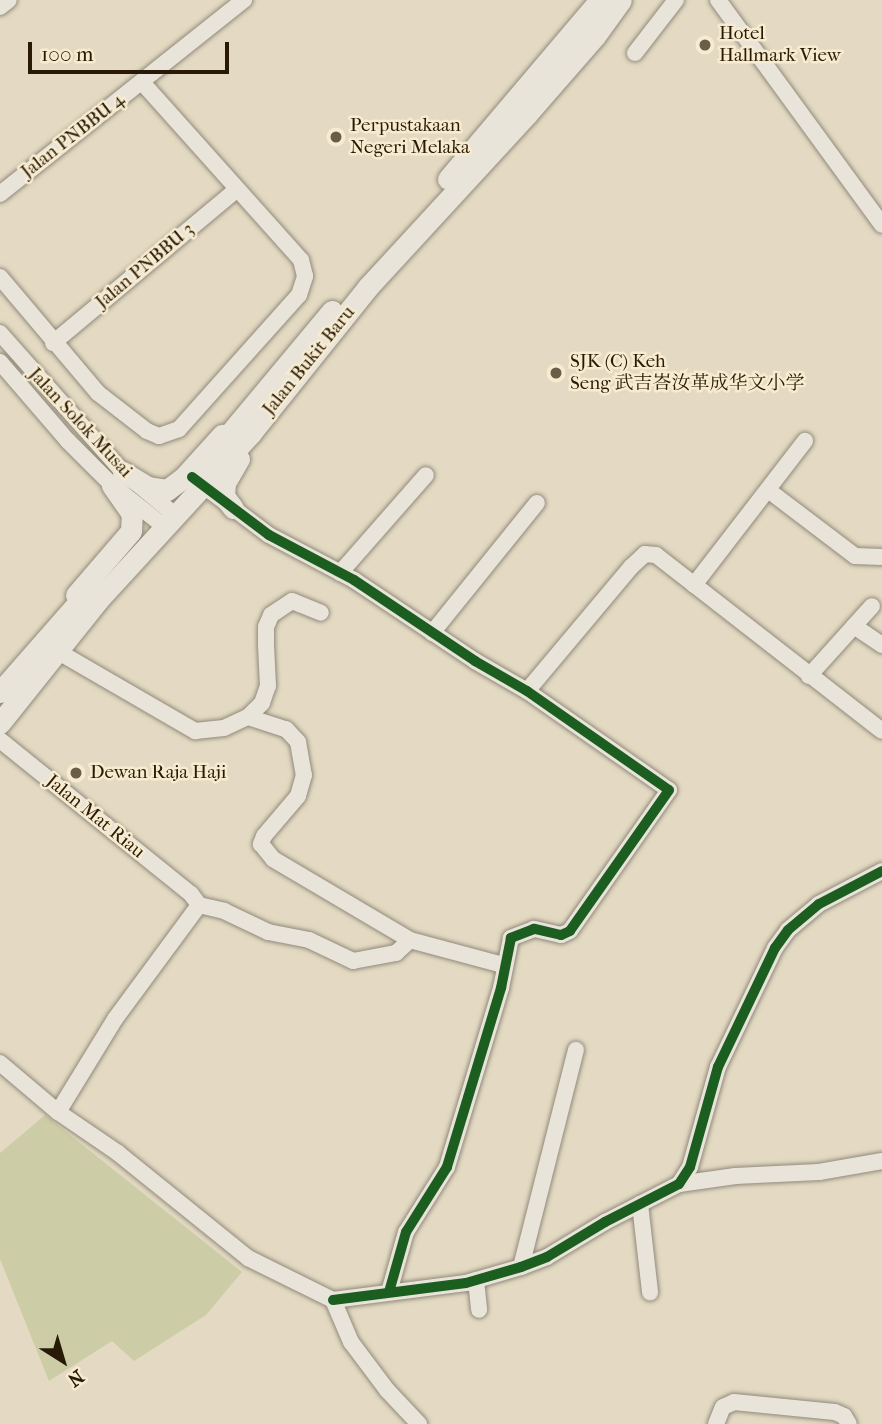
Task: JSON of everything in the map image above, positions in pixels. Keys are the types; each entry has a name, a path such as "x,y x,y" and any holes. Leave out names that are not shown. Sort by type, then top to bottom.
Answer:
{"main road":[{"name":"Jalan Bukit Baru","path":"197,482 289,362 600,0"},
{"name":"Jalan Bukit Baru","path":"0,692 318,351 368,287 534,106 595,36 621,0"},
{"path":"233,508 225,496 230,470 295,392 318,351"},
{"path":"117,478 159,491 174,486 289,362"},
{"path":"31,656 71,601 131,531 132,514 117,478"},
{"name":"Jalan Bukit Baru","path":"0,723 165,517"}],"street":[{"path":"0,8 9,0"},
{"name":"Jalan PNBBU 4","path":"0,194 244,0"},
{"path":"635,53 676,0"},
{"path":"718,0 882,225"},
{"path":"0,278 98,393 147,431 159,436 179,429 299,295 305,276 301,260 142,82"},
{"name":"Jalan PNBBU 3","path":"53,343 237,189"},
{"name":"Jalan Solok Musai","path":"0,333 117,478"},
{"name":"Jalan Solok Musai","path":"0,362 68,441 165,517"},
{"path":"694,585 805,441"},
{"path":"340,573 426,475"},
{"path":"197,482 287,547 340,573 527,691 669,790 570,931 561,935 534,929 522,931 511,938 503,965 501,989 447,1167 406,1233 389,1292"},
{"path":"768,490 855,556 882,557"},
{"path":"432,633 537,503"},
{"path":"527,691 599,602 645,554 656,555 882,731"},
{"path":"57,651 194,731 223,728 248,717 262,703 268,685 266,636 271,615 292,601 321,613"},
{"path":"809,676 872,606"},
{"path":"854,626 882,645"},
{"path":"248,717 286,729 298,742 302,754 304,775 298,796 264,836 261,844 266,852 286,870 337,895 410,940 503,965"},
{"name":"Jalan Mat Riau","path":"0,740 195,899"},
{"path":"679,1184 691,1167 718,1067 775,948 788,930 819,904 882,871"},
{"path":"58,1112 115,1019 195,899 268,932 309,940 353,961 396,953 410,940"},
{"path":"521,1267 576,1051"},
{"path":"0,1063 58,1112 118,1153 248,1258 333,1300 476,1280 521,1267 547,1257 679,1184 735,1176 819,1172 882,1161"},
{"path":"640,1204 650,1292"},
{"path":"476,1280 479,1310"},
{"path":"333,1300 351,1342 387,1390 419,1424"},
{"path":"716,1424 723,1407 734,1402 835,1412 844,1416 849,1424"}],"green space":[{"path":"45,1115 242,1272 206,1315 134,1361 112,1341 49,1381 0,1259 0,1153"}],"cycle path":[{"path":"192,477 269,535 354,580 475,661 527,691 669,790 570,931 561,935 534,929 511,938 501,988 447,1167 406,1232 389,1292"},
{"path":"333,1300 466,1283 521,1267 547,1257 605,1222 679,1184 690,1167 718,1067 775,948 788,930 819,904 882,871"}],"place":[{"name":"Hotel Hallmark View","path":"705,45"},
{"name":"Perpustakaan Negeri Melaka","path":"336,137"},
{"name":"SJK (C) Keh Seng 武吉峇汝革成华文小学","path":"556,373"},
{"name":"Dewan Raja Haji","path":"76,773"}]}
